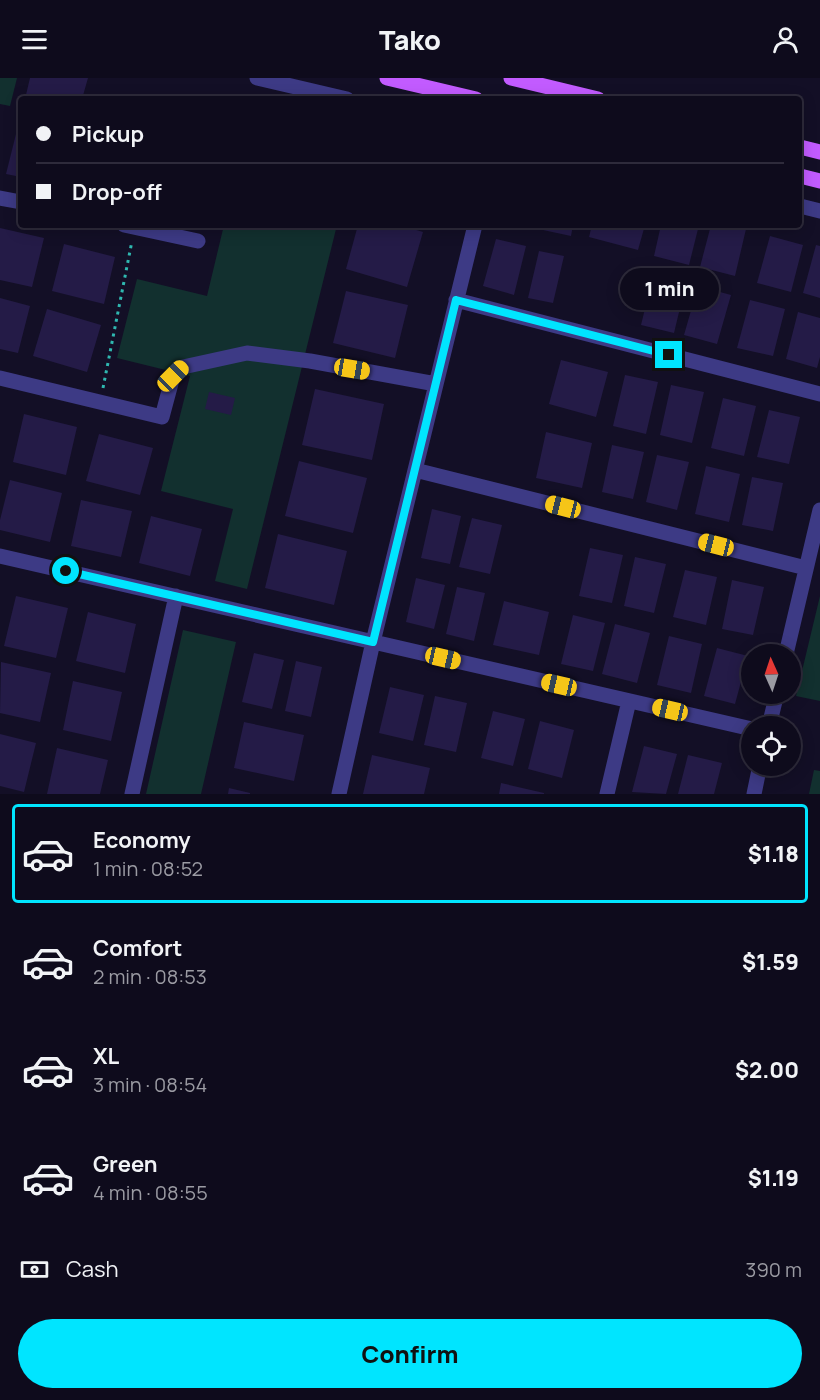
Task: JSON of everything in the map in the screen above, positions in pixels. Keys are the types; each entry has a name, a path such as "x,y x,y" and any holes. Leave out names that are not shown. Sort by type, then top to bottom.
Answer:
{"main road":[{"path":"387,78 463,96"},
{"path":"511,78 586,96"},
{"path":"802,148 820,152"},
{"path":"802,176 820,181"}],"street":[{"path":"257,78 334,96"},
{"path":"0,198 18,201"},
{"path":"802,206 820,211"},
{"path":"138,228 198,242"},
{"path":"339,794 373,642 474,228"},
{"path":"456,300 820,394"},
{"path":"0,378 162,417 173,376 183,367 247,353 310,361 436,384"},
{"path":"415,470 806,568"},
{"path":"788,644 820,510"},
{"path":"0,557 741,726"},
{"path":"132,794 176,596"},
{"path":"607,794 629,701"},
{"path":"754,794 758,776"}],"path":[{"path":"100,402 129,228"}],"green space":[{"path":"0,78 17,78 10,106 0,104"},
{"path":"223,228 336,228 247,589 215,581 233,509 161,491 190,376 117,358 137,279 207,296"},
{"path":"820,596 820,701 801,697 801,675"},
{"path":"183,630 236,642 201,794 146,794"},
{"path":"814,770 820,771 820,794 809,794"}],"building":[{"path":"30,78 88,78 83,96 26,96"},
{"path":"18,126 18,176 6,174"},
{"path":"0,228 44,238 32,287 0,280"},
{"path":"357,228 410,228 423,232 407,287 346,269"},
{"path":"543,228 572,228 571,236 543,230"},
{"path":"591,228 644,228 638,250 589,237"},
{"path":"660,228 698,228 689,265 654,256"},
{"path":"710,228 746,229 735,276 700,267"},
{"path":"770,236 803,245 791,292 757,283"},
{"path":"496,239 526,246 514,295 483,286"},
{"path":"64,244 115,257 104,304 52,291"},
{"path":"816,245 820,246 820,298 803,293"},
{"path":"539,251 564,256 553,303 528,298"},
{"path":"653,276 686,283 674,333 641,325"},
{"path":"698,286 731,295 717,344 684,335"},
{"path":"346,291 408,305 395,358 333,343"},
{"path":"0,298 30,306 18,353 0,349"},
{"path":"750,300 785,309 773,356 737,348"},
{"path":"47,309 101,325 87,372 33,356"},
{"path":"798,312 820,318 820,357 817,368 786,359"},
{"path":"561,360 608,372 596,417 549,404"},
{"path":"625,375 658,382 646,434 613,426"},
{"path":"671,385 704,392 692,443 660,435"},
{"path":"315,389 384,404 372,460 302,445"},
{"path":"209,392 235,398 231,415 205,409"},
{"path":"723,398 756,406 744,456 711,448"},
{"path":"769,410 800,417 789,464 757,457"},
{"path":"24,414 77,427 66,475 13,462"},
{"path":"546,432 592,443 582,488 536,478"},
{"path":"99,434 153,448 140,495 86,481"},
{"path":"612,445 644,452 633,499 602,492"},
{"path":"657,455 689,462 677,510 646,502"},
{"path":"299,461 367,478 353,533 285,516"},
{"path":"706,466 740,474 729,522 695,514"},
{"path":"752,477 783,483 773,531 742,525"},
{"path":"10,480 62,493 50,542 0,530 0,520"},
{"path":"81,500 132,511 121,557 71,546"},
{"path":"432,509 461,516 450,564 421,558"},
{"path":"151,516 202,529 190,576 139,563"},
{"path":"472,518 502,525 490,574 459,567"},
{"path":"278,534 347,551 334,605 265,588"},
{"path":"590,548 623,555 612,603 579,596"},
{"path":"635,557 666,564 654,613 624,606"},
{"path":"685,570 717,577 706,625 673,617"},
{"path":"416,578 445,585 434,629 406,622"},
{"path":"732,580 764,587 753,635 722,629"},
{"path":"457,587 485,593 474,641 446,634"},
{"path":"16,596 68,608 56,658 4,646"},
{"path":"504,601 549,612 539,655 493,645"},
{"path":"88,612 136,624 125,673 76,661"},
{"path":"573,615 605,623 593,671 561,664"},
{"path":"615,624 650,633 637,683 602,674"},
{"path":"669,636 702,644 691,693 657,685"},
{"path":"717,648 741,654 741,682 735,704 704,696"},
{"path":"254,653 284,660 272,709 242,702"},
{"path":"296,661 322,667 311,717 285,711"},
{"path":"1,662 51,673 40,722 0,713"},
{"path":"73,681 122,692 111,741 63,730"},
{"path":"390,687 424,695 413,741 379,733"},
{"path":"435,696 467,703 456,752 424,745"},
{"path":"493,711 525,719 513,766 481,758"},
{"path":"540,721 574,730 562,778 528,769"},
{"path":"244,722 304,735 294,781 234,768"},
{"path":"0,734 36,743 24,792 0,786"},
{"path":"644,746 677,754 666,794 632,792"},
{"path":"57,748 108,760 100,794 47,794"},
{"path":"372,755 430,768 424,794 363,794"},
{"path":"688,755 722,763 714,794 678,794"},
{"path":"501,783 544,793 544,794 499,794"},
{"path":"229,788 250,793 250,794 228,794"}],"route":[{"path":"66,571 373,642 456,300 669,355"}]}
